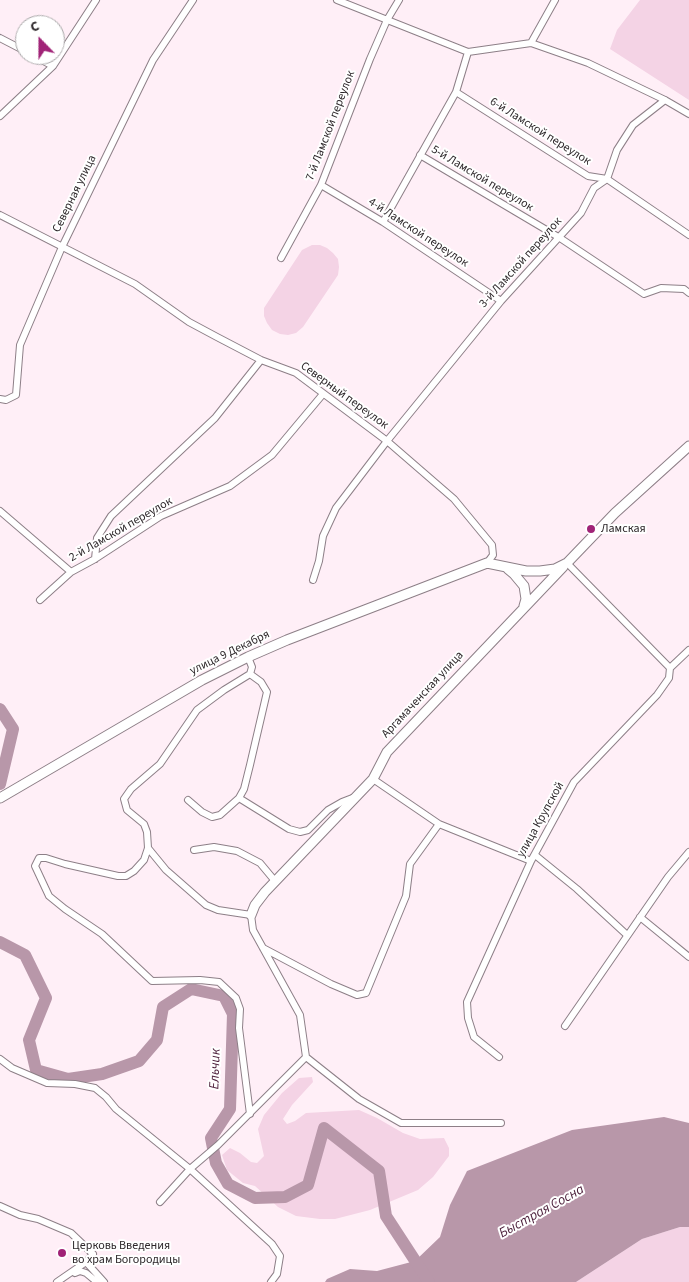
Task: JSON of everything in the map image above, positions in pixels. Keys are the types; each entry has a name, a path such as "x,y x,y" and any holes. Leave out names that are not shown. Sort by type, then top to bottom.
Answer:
{"main road":[{"path":"487,563 540,572 566,563 615,512 689,446"},
{"name":"улица 9 Декабря","path":"0,798 202,680 248,657 287,640 487,563"},
{"name":"Аргамаченская улица","path":"251,916 255,905 275,881 373,779 387,752 566,563"},
{"path":"504,566 524,586 526,599 523,609"}],"street":[{"path":"0,116 53,66 96,0"},
{"name":"Северная улица","path":"0,399 6,400 16,395 20,346 62,247 153,60 179,18 193,0"},
{"path":"337,0 468,52 531,43 588,63 665,100 689,114"},
{"name":"7-й Ламской переулок","path":"281,258 321,185 370,59 398,0"},
{"path":"531,43 555,0"},
{"path":"0,38 15,46"},
{"path":"383,222 456,92 468,52"},
{"name":"6-й Ламской переулок","path":"456,92 588,176 607,179 689,235"},
{"name":"3-й Ламской переулок","path":"313,580 319,561 323,536 336,508 387,441 501,301 581,213 594,188 607,179 617,150 633,126 665,100"},
{"name":"5-й Ламской переулок","path":"420,154 560,238 644,294 661,288 684,289 689,293"},
{"name":"4-й Ламской переулок","path":"321,185 383,222 501,301"},
{"name":"Северный переулок","path":"0,215 135,284 189,322 261,360 296,373 387,441 454,499 492,545 493,555 487,563"},
{"path":"95,559 97,538 111,516 215,418 261,360"},
{"name":"2-й Ламской переулок","path":"0,511 71,572 95,559 161,516 230,486 272,455 323,394"},
{"path":"566,563 670,668"},
{"path":"40,600 71,572"},
{"name":"улица Крупской","path":"499,1057 474,1036 468,1018 468,1002 533,858 574,782 657,695 669,678 670,668 689,650"},
{"path":"248,657 252,667 250,674 197,710 160,764 131,790 124,799 126,810 144,824 147,832 148,848 144,860 134,870 126,876 118,876 46,858 39,858 35,866 49,896 102,934 152,981 200,980 218,982 236,998 240,1009 239,1028 250,1114"},
{"path":"188,800 202,812 212,817 220,815 239,798 250,765 267,692 261,682 250,674"},
{"path":"373,779 439,824 533,858 577,889 628,935"},
{"path":"239,798 289,829 300,832 308,830 328,810 356,797"},
{"path":"262,947 331,984 357,995 366,994 406,896 410,864 439,824"},
{"path":"194,850 214,847 237,851 260,863 275,881"},
{"path":"148,848 166,870 206,905 218,910 251,916 253,930 300,1015 306,1057 359,1099 401,1123 501,1123"},
{"path":"565,1026 668,877 689,852"},
{"path":"640,917 689,957"},
{"path":"160,1202 190,1169 218,1145 306,1057"},
{"path":"0,1059 12,1068 47,1083 75,1084 95,1088 106,1097 116,1110 190,1169 272,1244 280,1256 276,1274 271,1282"},
{"path":"0,1206 70,1233 93,1254 86,1262 57,1282"},
{"path":"86,1262 104,1282"},
{"path":"69,1274 80,1271 86,1273 97,1282"}],"shaded area":[{"path":"640,0 689,0 689,100 610,49 617,30"},
{"path":"312,245 320,245 333,253 338,259 338,275 303,327 296,333 280,334 272,330 267,323 264,316 264,308 302,250"},
{"path":"312,1077 313,1082 292,1105 283,1119 287,1124 306,1113 359,1110 403,1133 420,1139 444,1138 449,1148 449,1156 433,1177 418,1190 370,1210 335,1219 320,1219 296,1216 278,1207 255,1186 243,1183 227,1170 222,1155 230,1148 251,1162 257,1163 264,1156 258,1129 264,1115 282,1093 299,1078"},
{"path":"680,1227 689,1227 689,1282 576,1282 642,1239"}],"water":[{"name":"Быстрая Сосна","path":"664,1117 689,1123 689,1227 680,1227 642,1239 576,1282 325,1282 327,1279 350,1269 377,1271 415,1261 440,1237 450,1205 467,1171 572,1130"}],"waterway":[{"name":"Ельчик","path":"0,709 13,729 0,784"},
{"name":"Ельчик","path":"0,942 25,955 46,998 29,1040 36,1070 68,1079 102,1074 139,1061 157,1040 163,1007 191,989 224,996 233,1014 230,1109 211,1138 216,1163 228,1184 255,1198 285,1197 308,1185 324,1128 379,1171 386,1216 429,1282"}],"place":[{"name":"Ламская","path":"591,529"},
{"name":"Церковь Введения во храм Богородицы","path":"62,1253"}]}
